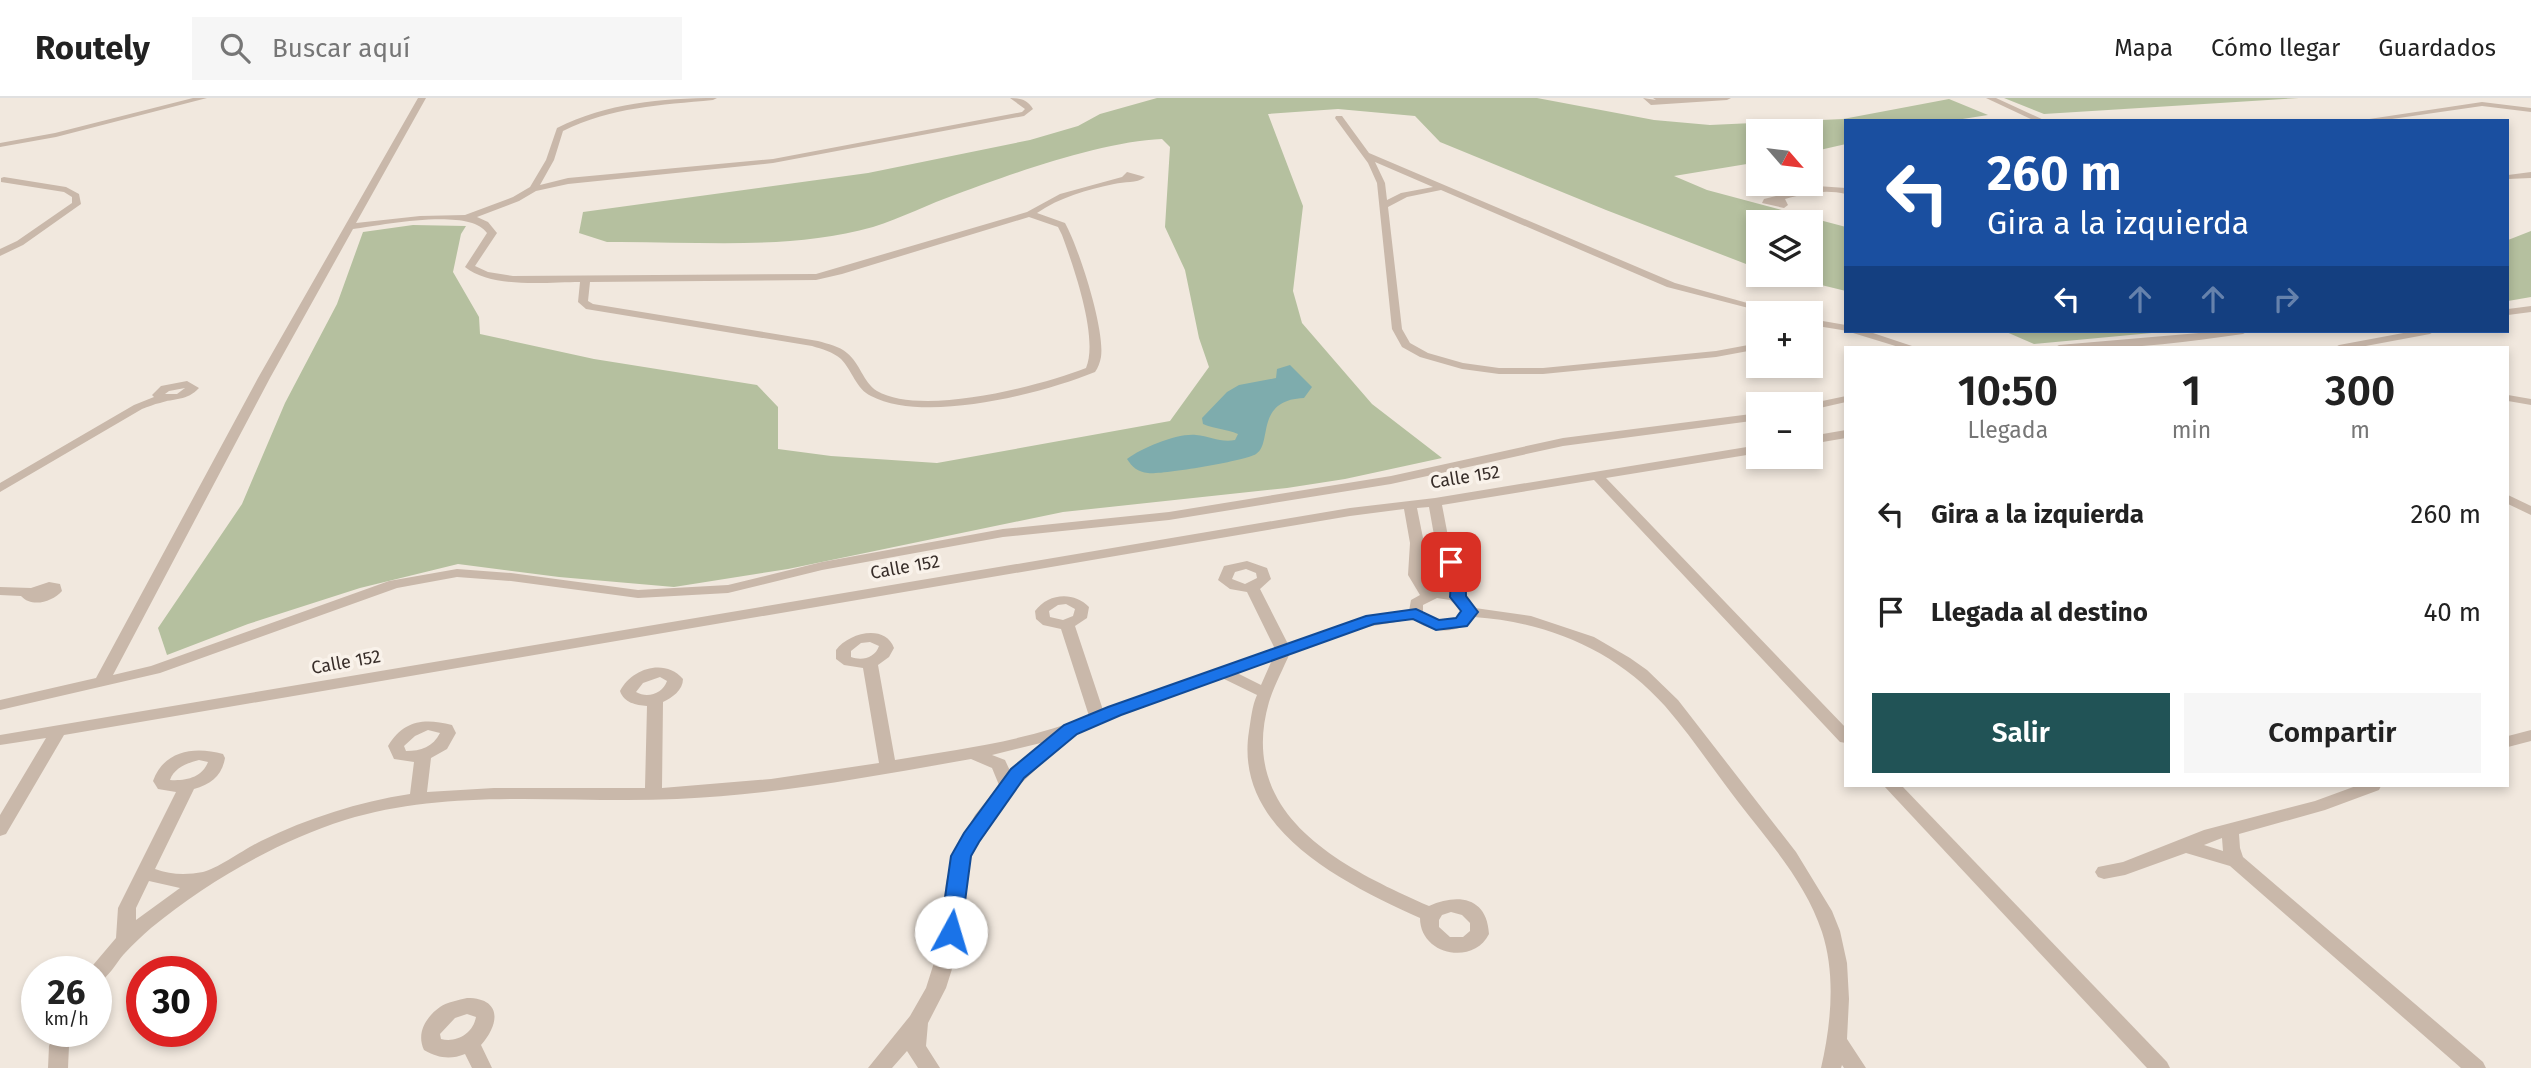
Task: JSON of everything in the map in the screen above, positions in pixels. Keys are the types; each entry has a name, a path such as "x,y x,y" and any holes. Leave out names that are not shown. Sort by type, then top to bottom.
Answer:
{"street":[{"path":"0,145 56,135 203,98"},
{"path":"101,683 264,378 422,98"},
{"path":"533,189 550,160 560,130 578,119 633,105 713,98"},
{"path":"466,218 516,199 533,189 568,181 773,161 1024,114 1029,109 1027,104 1014,98"},
{"path":"1648,98 1646,100 1651,103 1660,99 1727,98"},
{"path":"1990,98 2037,119"},
{"path":"2374,119 2482,104 2531,110"},
{"path":"1339,118 1366,155 1381,183 1397,329 1406,345 1424,355 1462,366 1499,371 1543,371 1716,354 1746,348"},
{"path":"1366,155 1671,285 1746,304"},
{"path":"541,175 568,181"},
{"path":"2509,177 2531,176"},
{"path":"0,253 20,243 77,204 76,196 66,190 1,179"},
{"path":"349,227 428,218 466,218 485,223 492,233 470,267 485,274 513,279 816,277 878,262 996,223 1030,215 1041,205 1062,197 1125,179"},
{"path":"1385,205 1404,195 1442,188"},
{"path":"1780,198 1808,191 1844,189"},
{"path":"585,279 583,302 590,307 814,343 844,355 871,392 887,400 920,404 1006,395 1076,377 1091,370 1097,356 1076,257 1066,232 1062,225 1030,215"},
{"path":"2509,312 2531,309"},
{"path":"1823,324 1844,328"},
{"path":"1864,333 1906,346"},
{"path":"2085,346 2229,333"},
{"path":"2350,346 2419,333"},
{"path":"0,488 138,407 161,398"},
{"path":"2509,398 2531,402"},
{"path":"1823,404 1844,399"},
{"path":"0,705 155,670 394,584 444,575 457,573 511,577 638,594 728,589 822,566 1003,533 1169,516 1391,480 1563,442 1746,418"},
{"path":"1823,438 1844,434"},
{"name":"Calle 152","path":"0,740 1310,519 1435,502 1746,451"},
{"path":"1597,475 1844,736"},
{"path":"2509,500 2531,511"},
{"path":"1435,502 1444,552 1459,581 1458,597"},
{"path":"1410,505 1417,543 1415,575 1427,595"},
{"path":"1252,588 1284,652"},
{"path":"0,591 32,592"},
{"path":"1416,614 1416,603 1427,595 1443,593 1458,597 1470,612"},
{"path":"112,957 164,909 211,877 294,833 338,816 382,804 471,795 653,794 765,786 888,767 971,752 1070,729 1371,620 1416,614 1428,623 1445,626 1462,622 1470,612"},
{"path":"1470,612 1518,617 1575,634 1625,661 1670,701 1806,880 1832,932 1838,973 1836,1041 1831,1068"},
{"path":"1067,624 1097,717"},
{"path":"1284,652 1264,692 1254,739 1258,776 1269,804 1288,831 1321,858 1360,882 1431,915"},
{"path":"870,663 888,767"},
{"path":"1224,673 1264,692"},
{"path":"653,794 655,699"},
{"path":"878,1068 929,1007 946,963 961,856 985,817 1018,774 1070,729"},
{"path":"0,830 59,730"},
{"path":"2509,743 2531,735"},
{"path":"971,752 999,764 1008,786"},
{"path":"418,799 423,755"},
{"path":"125,943 127,908 188,785"},
{"path":"1893,787 2160,1068"},
{"path":"2104,872 2125,868 2210,835 2319,806 2370,787"},
{"path":"2230,830 2231,848 2236,861"},
{"path":"2186,846 2236,861 2476,1068"},
{"path":"145,872 164,880 183,882 211,877"},
{"path":"918,1023 916,1048 930,1068"},
{"path":"1836,1041 1856,1068"},
{"path":"470,1042 482,1068"},
{"path":"58,1068 60,1047"}],"green space":[{"path":"1157,98 1537,98 1654,120 1710,125 1746,123 1746,164 1674,176 1707,190 1782,210 1746,210 1746,264 1440,142 1415,116 1338,109 1268,114 1303,206 1293,291 1302,323 1372,404 1442,458 1345,479 1287,488 1063,512 788,569 674,587 559,577 458,564 360,588 248,624 167,655 158,628 242,504 285,403 337,304 363,232 413,225 466,226 461,234 453,272 479,317 480,334 594,359 757,385 778,407 778,449 831,456 937,463 1170,421 1209,367 1199,338 1185,270 1165,227 1170,147 1162,139 1113,145 1059,159 946,198 873,227 840,234 774,242 707,243 607,242 579,233 583,212 868,173 1030,140 1078,126 1100,114"},
{"path":"2004,98 2299,98 2044,114"},
{"path":"1949,99 1988,115 1963,119 1844,119 1844,144 1824,149 1824,120 1843,119"},
{"path":"1823,221 1844,226 1844,291 1823,285"},
{"path":"2531,231 2531,297 2509,301 2509,240"},
{"path":"2009,333 2152,333 2034,344"}],"water":[{"path":"1290,365 1312,387 1304,398 1288,401 1278,406 1271,414 1261,449 1256,454 1220,464 1156,473 1138,470 1127,459 1150,446 1179,436 1196,435 1225,441 1235,440 1238,434 1203,424 1202,418 1227,392 1239,385 1276,378 1277,369"}],"route":[{"path":"951,932 961,856 971,838 1018,774 1070,729 1371,620 1416,614 1428,623 1436,625 1462,622 1470,612 1458,597 1459,581 1451,562"}]}
